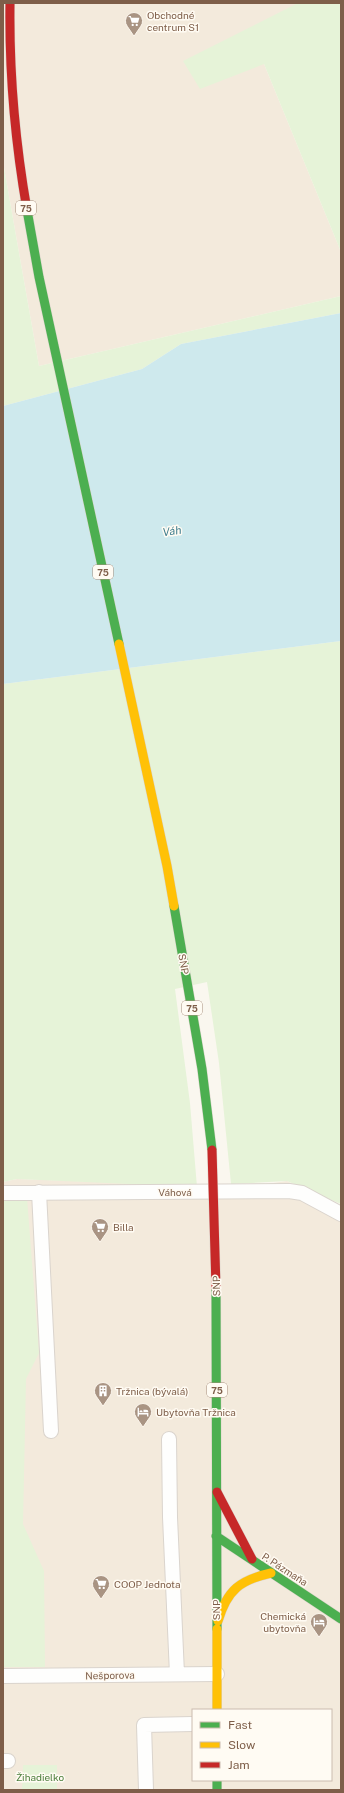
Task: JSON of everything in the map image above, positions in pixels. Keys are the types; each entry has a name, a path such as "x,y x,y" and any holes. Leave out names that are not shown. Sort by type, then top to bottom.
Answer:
{"main road":[{"name":"SNP","path":"10,3 12,91 16,138 26,207 39,277 167,866 202,1069 212,1150 216,1288 217,1709"},
{"path":"217,1492 253,1561"},
{"name":"P. Pázmaňa","path":"216,1536 341,1619"},
{"path":"216,1629 221,1606 231,1592 241,1582 254,1576 271,1573"}],"street":[{"name":"Váhová","path":"3,1193 289,1191 302,1193 341,1214"},
{"path":"39,1192 51,1431"},
{"path":"170,1439 170,1517 177,1674"},
{"name":"Nešporova","path":"3,1676 217,1674"},
{"path":"146,1790 144,1725 192,1724"}],"shaded area":[{"path":"3,3 341,3 264,64 341,252 341,296 39,366 3,162"},
{"path":"17,1179 245,1187 287,1181 341,1207 341,1790 3,1790 3,1182"}],"green space":[{"path":"298,3 341,3 341,252 264,64 200,89 183,61"},
{"path":"3,162 39,366 341,296 341,313 181,344 142,369 3,406"},
{"path":"341,641 341,1204 287,1181 231,1184 219,1063 207,982 175,989 190,1103 197,1187 17,1179 3,1182 3,684"},
{"path":"27,1198 39,1353 26,1379 23,1524 44,1571 45,1667 3,1667 3,1201"},
{"name":"Žihadielko","path":"23,1765 57,1765 57,1790 22,1790"}],"water":[{"name":"Váh","path":"341,313 341,641 3,684 3,406 142,369 181,344"}],"traffic: fast":[{"path":"27,210 39,277 119,644"},
{"path":"174,906 202,1069 212,1150"},
{"path":"216,1288 217,1629"},
{"path":"216,1536 341,1619"},
{"path":"217,1781 217,1790"}],"traffic: slow":[{"path":"119,644 167,866 174,906"},
{"path":"218,1621 226,1601 236,1588 251,1579 271,1573"},
{"path":"217,1629 217,1709"}],"traffic: jam":[{"path":"10,3 14,107 19,158 27,210"},
{"path":"212,1150 216,1288"},
{"path":"217,1492 252,1559"}],"place":[{"name":"Obchodné centrum S1","path":"134,36"},
{"name":"Billa","path":"100,1242"},
{"name":"Tržnica (bývalá)","path":"103,1406"},
{"name":"Ubytovňa Tržnica","path":"143,1427"},
{"name":"COOP Jednota","path":"101,1599"},
{"name":"Chemická ubytovňa","path":"319,1637"}]}
